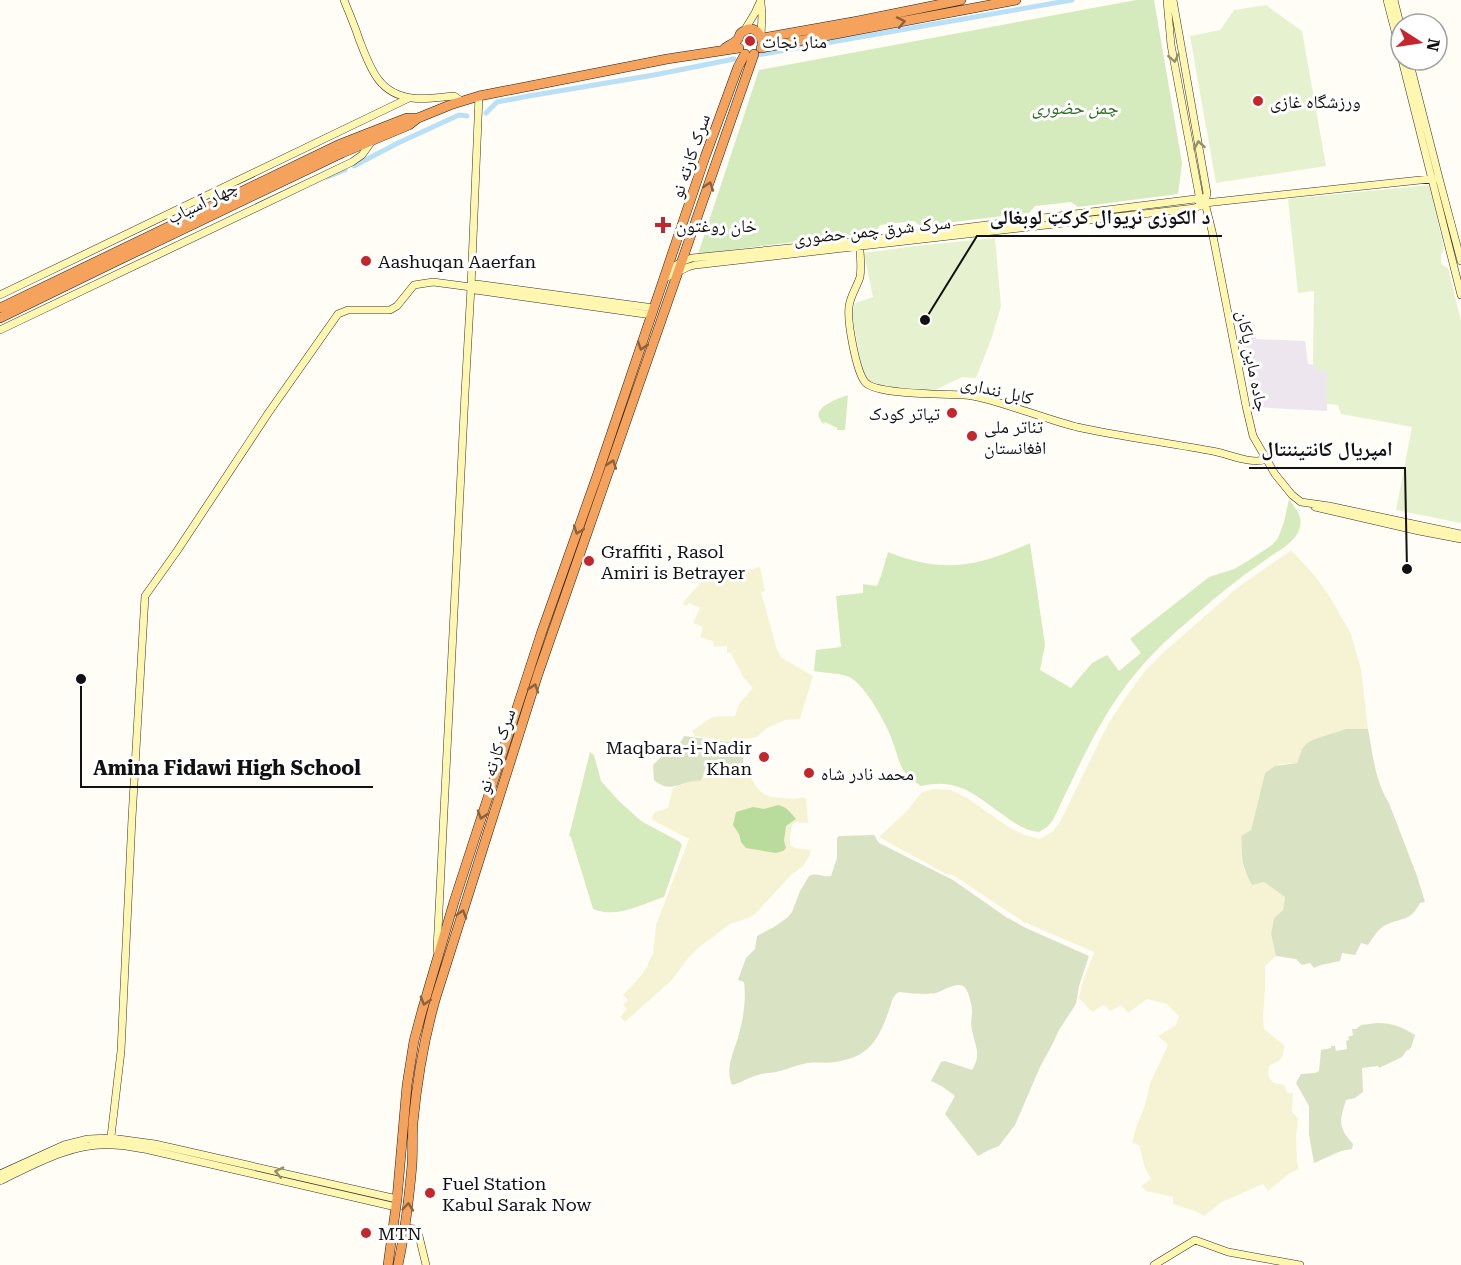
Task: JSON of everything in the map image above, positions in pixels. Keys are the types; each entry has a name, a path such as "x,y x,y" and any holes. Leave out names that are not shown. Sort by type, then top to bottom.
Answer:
{"highway":[{"path":"751,45 961,0"},
{"path":"751,45 756,30 744,31 738,36 751,45 1016,0"},
{"name":"چهار آسیاب","path":"0,308 460,100 667,59 751,45"},
{"name":"سرک کارته نو","path":"398,1265 406,1228 418,1082 430,1018 538,674 683,261 751,45"},
{"name":"سرک کارته نو","path":"388,1265 397,1203 407,1085 414,1041 434,970 541,634 618,417 705,157 738,67 751,45"},
{"name":"چهار آسیاب","path":"0,318 338,146 407,118 418,118"},
{"path":"445,936 455,937"}],"main road":[{"path":"344,0 366,60 389,90 409,98 454,96 460,100"},
{"path":"1167,0 1171,45 1199,195 1205,203"},
{"path":"1173,0 1207,193 1205,203"},
{"path":"751,45 762,14 761,1"},
{"path":"744,31 761,1"},
{"path":"1405,72 1461,261"},
{"path":"1412,72 1461,295"},
{"path":"434,970 438,939 479,96"},
{"path":"0,296 409,98"},
{"path":"0,330 352,162 362,155 374,139"},
{"name":"سرک شرق چمن حضوری","path":"667,274 696,265 1195,199 1205,203 1436,179"},
{"name":"جاده ماین پاکان","path":"1205,203 1245,406 1253,436 1275,474 1292,495 1301,502 1327,510 1461,539"},
{"name":"سرک شرق چمن حضوری","path":"683,261 692,258 859,244"},
{"name":"کابل ننداری","path":"859,244 861,265 859,278 848,313 857,364 864,382 869,386 923,395 966,395 1075,426 1257,462 1266,459"},
{"path":"667,274 683,261"},
{"path":"110,1141 121,1051 132,807 146,596 269,412 338,314 348,310 390,310 398,306 414,285 434,282 471,287 476,284 653,312"},
{"name":"جاده ماین پاکان","path":"1310,504 1323,504 1461,534"},
{"path":"0,1174 64,1145 88,1139 155,1144 258,1167 397,1203"},
{"path":"0,1181 52,1156 110,1141"},
{"path":"406,1228 415,1229 420,1236 426,1265"},
{"path":"1154,1265 1195,1240 1228,1252 1300,1265"}],"shaded area":[{"path":"1239,322 1254,322 1256,339 1305,341 1308,364 1316,365 1327,371 1327,411 1254,407"},
{"path":"1290,551 1315,576 1351,634 1361,669 1368,729 1302,749 1297,763 1281,764 1265,773 1251,830 1241,836 1244,869 1252,885 1264,882 1285,897 1283,910 1274,918 1271,934 1276,956 1265,966 1263,1015 1264,1029 1285,1046 1282,1057 1270,1065 1268,1072 1273,1083 1285,1085 1287,1093 1293,1093 1292,1112 1298,1118 1296,1136 1299,1169 1290,1173 1268,1191 1263,1184 1222,1202 1204,1216 1173,1204 1173,1197 1146,1191 1141,1186 1151,1179 1145,1168 1139,1145 1132,1143 1151,1081 1168,1045 1158,1036 1176,1025 1179,1016 1167,1004 1147,999 1128,1013 1121,1005 1110,1011 1104,1005 1092,1012 1079,998 1094,952 1024,922 953,875 946,874 879,837 906,812 922,792 935,789 951,790 967,798 1010,828 1025,835 1040,839 1052,832 1059,824 1108,724 1145,671 1237,588"},
{"path":"724,567 734,575 760,567 765,591 761,592 777,650 782,658 813,676 800,719 785,720 767,728 757,737 745,739 745,744 695,736 692,731 712,717 735,716 739,704 753,688 743,677 731,653 727,653 727,646 714,647 713,641 700,637 703,627 693,623 700,608 689,603 687,606 682,604 708,574"},
{"path":"705,769 742,772 750,777 759,790 772,797 794,799 803,797 806,799 808,823 796,822 792,825 790,845 811,850 810,855 803,866 791,875 755,914 730,924 702,945 689,957 672,980 625,1022 620,1017 627,1009 623,1005 628,1000 623,995 639,978 653,954 656,925 689,839 651,819 655,812 668,808 673,788 691,781"}],"green space":[{"name":"چمن حضوری","path":"1136,0 1154,0 1182,163 1178,194 1078,207 1071,202 1035,206 1029,213 920,226 914,221 880,225 875,232 698,254 759,70"},
{"name":"ورزشگاه غازی","path":"1266,5 1302,31 1326,166 1216,183 1190,36 1220,30 1234,10"},
{"path":"1430,185 1444,250 1441,254 1441,264 1448,268 1461,321 1461,523 1396,510 1412,427 1341,414 1338,405 1327,404 1327,371 1316,370 1316,365 1313,365 1314,291 1298,293 1288,199"},
{"path":"995,238 1001,306 976,378 962,377 931,392 876,385 869,381 862,368 852,314 855,303 873,297 864,253"},
{"path":"848,395 845,430 837,430 819,419 821,409 825,405"},
{"path":"1289,499 1301,521 1296,536 1220,594 1146,661 1127,684 1102,722 1053,820 1039,832 1017,824 976,795 957,786 934,784 921,786 918,784 903,770 885,724 863,689 847,676 814,671 816,650 841,647 836,596 863,593 863,584 877,586 888,552 926,563 960,565 993,558 1030,543 1045,645 1040,670 1071,688 1092,663 1107,655 1119,671 1141,653 1130,639 1209,577 1234,569 1272,545 1278,538 1284,522"},
{"path":"1346,729 1368,729 1378,777 1425,902 1420,903 1408,917 1382,927 1368,945 1361,943 1355,955 1342,953 1340,961 1314,968 1310,963 1302,965 1296,959 1276,956 1271,934 1274,918 1283,910 1285,897 1264,882 1252,885 1243,864 1241,836 1251,830 1265,773 1275,766 1297,763 1302,749 1312,740"},
{"path":"684,736 745,744 742,772 705,769 701,781 672,787 660,785 654,780 653,765 663,755 675,755"},
{"path":"590,752 594,755 601,781 619,801 641,821 682,845 664,897 620,911 602,912 593,909 569,836"},
{"path":"778,805 786,808 796,819 786,826 784,841 786,848 776,853 746,848 733,825 736,812 753,807 764,809"},
{"path":"874,835 879,843 953,880 1006,917 1089,956 1079,986 1076,1004 1059,1030 1040,1067 1015,1125 999,1146 978,1156 945,1114 955,1096 931,1081 941,1062 945,1061 972,1070 977,1060 971,1026 971,1004 966,988 959,985 934,993 899,992 896,994 875,1040 859,1055 835,1062 803,1064 755,1076 732,1085 730,1064 745,1000 744,982 738,980 746,958 755,949 757,936 788,917 809,876 831,876 837,858 837,838 839,836"},
{"path":"1377,1023 1397,1026 1415,1035 1411,1048 1402,1057 1379,1068 1378,1066 1362,1068 1363,1092 1355,1098 1346,1100 1341,1118 1344,1133 1353,1144 1352,1149 1341,1151 1314,1163 1309,1135 1309,1106 1296,1083 1301,1074 1319,1071 1321,1050 1331,1048 1331,1046 1335,1046 1336,1051 1347,1049 1346,1041 1353,1035 1352,1029"}],"waterway":[{"path":"757,55 1072,0"},
{"path":"486,113 497,102 734,59"},
{"path":"354,166 459,115 467,116"},
{"path":"327,177 345,170"}],"place":[{"name":"منار نجات","path":"750,41"},
{"name":"ورزشگاه غازی","path":"1258,101"},
{"name":"خان روغتون","path":"663,225"},
{"name":"Aashuqan Aaerfan","path":"366,261"},
{"name":"د الکوزی نړیوال کرکټ لوبغالی","path":"925,320"},
{"name":"تیاتر کودک","path":"952,413"},
{"name":"تئاتر ملی افغانستان","path":"972,436"},
{"name":"Graffiti , Rasol Amiri is Betrayer","path":"589,561"},
{"name":"امپریال کانتیننتال","path":"1407,569"},
{"name":"Amina Fidawi High School","path":"81,679"},
{"name":"Maqbara-i-Nadir Khan","path":"764,757"},
{"name":"محمد نادر شاه","path":"809,773"},
{"name":"Fuel Station Kabul Sarak Now","path":"430,1193"},
{"name":"MTN","path":"366,1233"}]}
